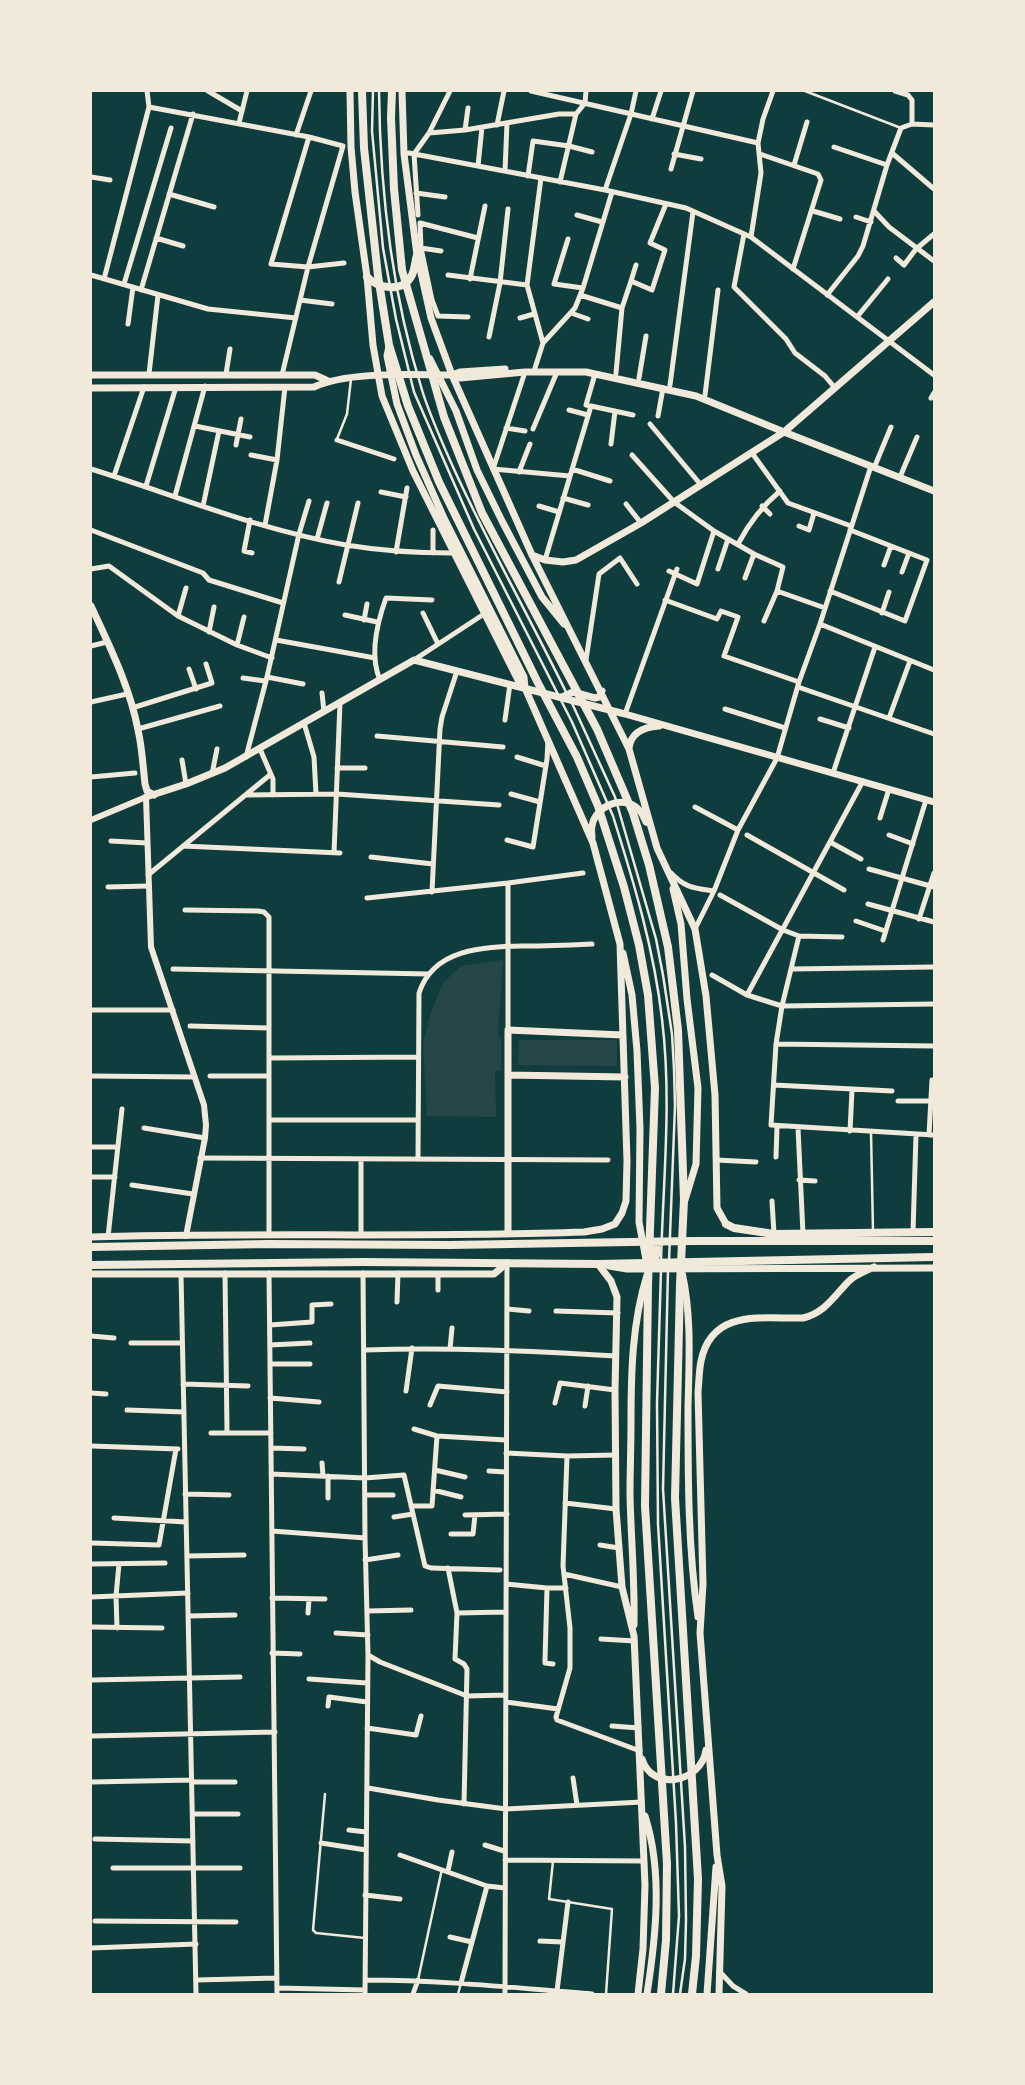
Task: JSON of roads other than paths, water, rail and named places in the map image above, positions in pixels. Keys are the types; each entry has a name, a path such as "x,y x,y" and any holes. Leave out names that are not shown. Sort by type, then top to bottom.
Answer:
{"main road":[{"path":"350,91 351,146 355,192 368,278 369,316 382,396 393,427 452,553 518,680 525,688 548,738 592,843 628,971 636,1028 639,1085 639,1222 648,1272 638,1311 632,1347 631,1392 630,1495 635,1591 634,1639 644,1861 644,1926 638,1994"},
{"path":"362,91 367,176 378,276 389,345 408,406 435,474 499,605 577,757 598,806 624,887 639,945 648,995 655,1088 648,1272 645,1506 667,1864 666,1940 660,1994"},
{"path":"392,91 392,152 400,251 408,294 444,417 482,513 597,729 636,821 649,865 666,938 678,1030 684,1200 675,1498 698,1879 696,1956 692,1994"},
{"path":"402,91 404,154 431,318 452,376 532,555 602,691 629,749 657,848 695,929 706,996 712,1066 717,1208 726,1224 756,1241"},
{"path":"368,278 379,286 388,288 401,285 408,281 412,275 419,252"},
{"path":"532,555 545,560 563,562 576,560 641,523 784,432 934,302"},
{"path":"422,344 456,411 477,470 506,529 542,597 572,634"},
{"path":"389,345 387,356 397,404 416,455 443,516 524,677 525,688"},
{"path":"452,376 460,372 535,368 587,368 639,378 696,396 934,491"},
{"path":"91,388 314,387 328,381 378,375 452,376 460,378 525,372 595,374 705,395 784,432"},
{"path":"91,375 315,375 328,381"},
{"path":"91,606 132,708 138,729 145,784 150,796 212,775 245,758 414,660 611,710 930,801"},
{"path":"561,698 573,692 595,698 599,697 602,691"},
{"path":"629,749 631,740 640,730 652,726 665,726"},
{"path":"592,843 592,826 599,811 609,805 627,803 639,810 652,832"},
{"path":"670,876 681,924 687,999 698,1088 696,1164 684,1200"},
{"path":"91,1237 269,1234 508,1234 584,1232 602,1230 615,1224 622,1213 626,1200 625,1077 620,944"},
{"path":"508,1234 508,1030 623,1035"},
{"path":"508,1075 625,1077"},
{"path":"726,1224 734,1228 774,1234 934,1232"},
{"path":"444,1235 450,1245"},
{"path":"450,1245 456,1235"},
{"path":"91,1247 269,1244 450,1245 691,1241 934,1241"},
{"path":"650,1262 654,1260 657,1251 654,1242"},
{"path":"626,1266 650,1262 696,1266 934,1257"},
{"path":"904,1258 904,1268"},
{"path":"91,1265 363,1262 934,1268"},
{"path":"363,1262 363,1273"},
{"path":"225,1263 225,1273"},
{"path":"269,1263 269,1273"},
{"path":"180,1264 181,1274"},
{"path":"91,1274 494,1274 507,1264"},
{"path":"598,1264 611,1281 618,1297 615,1390 616,1509 622,1587 634,1639"},
{"path":"681,1265 689,1310 688,1466 691,1560 700,1632 717,1854 722,1886 719,1994"},
{"path":"700,1632 703,1584 698,1392 701,1360 705,1350 718,1329 740,1319 803,1318 818,1313 851,1279 874,1268"},
{"path":"640,1751 644,1765 649,1773 665,1779 677,1779 690,1775 700,1767 705,1757 707,1738"},
{"path":"642,1804 650,1830 656,1884 652,1958 647,1994"},
{"path":"707,1994 717,1854"}],"street":[{"path":"104,278 149,107 146,91"},
{"path":"208,91 242,111"},
{"path":"239,124 248,91"},
{"path":"296,135 311,91"},
{"path":"418,215 414,154 429,133 450,91"},
{"path":"497,124 504,91"},
{"path":"531,91 758,143"},
{"path":"560,182 576,114 585,103 586,91"},
{"path":"605,190 631,114 636,91"},
{"path":"652,119 660,91"},
{"path":"671,169 693,91"},
{"path":"751,237 761,174 758,143 763,119 773,91"},
{"path":"895,91 908,96 912,100 912,124"},
{"path":"149,107 309,137 343,146 351,146"},
{"path":"465,130 468,108"},
{"path":"141,290 193,114"},
{"path":"429,133 482,128 507,122 576,114"},
{"path":"505,172 507,122"},
{"path":"794,165 807,122"},
{"path":"827,295 858,256 901,128 912,124 934,124"},
{"path":"124,284 171,128"},
{"path":"478,166 482,128"},
{"path":"309,137 271,264 308,267 344,263"},
{"path":"528,176 533,141 569,146 592,152"},
{"path":"282,375 308,267 343,146"},
{"path":"834,147 887,165"},
{"path":"892,153 934,189"},
{"path":"404,154 414,154 605,190 693,212 751,237 934,375"},
{"path":"674,154 701,159"},
{"path":"760,154 818,174 821,180 813,211 793,269"},
{"path":"91,177 110,180"},
{"path":"541,178 527,285 543,343"},
{"path":"535,368 543,343 571,313 580,295 612,192"},
{"path":"416,193 445,197"},
{"path":"170,194 214,208"},
{"path":"630,280 652,290 666,250 650,243 666,204"},
{"path":"470,279 485,206"},
{"path":"489,337 500,283 508,209"},
{"path":"813,211 840,219"},
{"path":"874,211 889,228 934,261"},
{"path":"658,416 667,387 693,212"},
{"path":"577,215 602,222"},
{"path":"856,217 871,222"},
{"path":"468,317 438,316 419,252 420,223 478,238"},
{"path":"744,234 734,287 786,339 795,354 825,376 836,388"},
{"path":"896,258 904,265 916,249 934,234"},
{"path":"156,238 183,246"},
{"path":"568,238 554,284 583,288"},
{"path":"419,252 441,251"},
{"path":"616,373 622,308 636,265"},
{"path":"91,275 208,309 296,318"},
{"path":"448,275 527,285"},
{"path":"857,317 888,279"},
{"path":"128,324 133,287"},
{"path":"705,395 718,290"},
{"path":"149,374 158,295"},
{"path":"580,295 622,308"},
{"path":"300,300 332,304"},
{"path":"571,313 588,319"},
{"path":"520,318 534,314"},
{"path":"639,378 646,336"},
{"path":"226,374 230,349"},
{"path":"525,372 493,469 570,476"},
{"path":"533,429 557,372"},
{"path":"595,374 586,405 633,415"},
{"path":"176,496 205,386"},
{"path":"114,476 144,387"},
{"path":"146,486 176,387"},
{"path":"265,525 277,460 285,387"},
{"path":"545,560 591,406"},
{"path":"569,410 588,415"},
{"path":"611,444 615,411"},
{"path":"236,445 241,419"},
{"path":"650,424 701,485"},
{"path":"195,426 250,437"},
{"path":"695,929 717,893 738,830 776,758 850,528 873,467 892,427"},
{"path":"506,428 524,431"},
{"path":"203,506 218,431"},
{"path":"900,477 917,437"},
{"path":"337,440 394,459"},
{"path":"519,472 530,444"},
{"path":"752,453 788,502 927,560 905,621 830,591"},
{"path":"251,455 277,460"},
{"path":"632,456 674,502 714,531 754,554 784,567 777,591 764,621"},
{"path":"91,469 203,506 317,539 396,552 452,553"},
{"path":"572,469 610,481"},
{"path":"396,552 408,488"},
{"path":"738,544 762,506 780,491"},
{"path":"381,492 406,497"},
{"path":"563,498 588,505"},
{"path":"245,758 272,658 299,534 309,501"},
{"path":"317,539 327,503"},
{"path":"339,582 358,503"},
{"path":"626,504 641,523"},
{"path":"539,506 559,512"},
{"path":"762,506 770,514"},
{"path":"799,526 810,530 814,513"},
{"path":"250,520 244,551 252,553"},
{"path":"91,530 203,573 209,580 283,603"},
{"path":"433,530 433,553"},
{"path":"625,714 674,571 697,584 714,531"},
{"path":"718,570 728,539"},
{"path":"884,565 891,546"},
{"path":"902,572 909,553"},
{"path":"745,578 754,554"},
{"path":"586,660 599,574 620,558 637,584"},
{"path":"91,568 109,566 178,616 237,645 272,658"},
{"path":"178,616 186,588"},
{"path":"777,591 825,608"},
{"path":"882,613 889,592"},
{"path":"380,680 375,658 377,622 386,598 432,600"},
{"path":"665,600 717,620 721,611 738,617 724,656 856,707 934,734"},
{"path":"364,620 367,604"},
{"path":"208,632 214,607"},
{"path":"423,613 438,644"},
{"path":"414,660 484,614"},
{"path":"345,615 377,622"},
{"path":"237,645 244,617"},
{"path":"820,624 934,670"},
{"path":"276,640 375,658"},
{"path":"91,646 107,642"},
{"path":"833,773 875,647"},
{"path":"889,718 910,661"},
{"path":"132,708 212,684 206,664"},
{"path":"189,669 196,689"},
{"path":"432,892 439,741 442,717 457,671"},
{"path":"243,678 303,684"},
{"path":"505,720 510,684"},
{"path":"322,692 324,712"},
{"path":"91,702 127,694"},
{"path":"183,846 337,853 337,768 340,703"},
{"path":"138,729 220,706"},
{"path":"725,709 785,728"},
{"path":"820,719 849,728"},
{"path":"304,723 314,757 316,794"},
{"path":"377,736 504,747"},
{"path":"507,840 533,847 546,766 548,738"},
{"path":"212,775 217,749"},
{"path":"260,749 274,783 273,795"},
{"path":"517,757 546,766"},
{"path":"182,760 186,784"},
{"path":"337,768 365,768"},
{"path":"91,777 135,773"},
{"path":"148,875 271,774"},
{"path":"747,995 862,781"},
{"path":"880,818 889,789"},
{"path":"246,795 337,794 499,805"},
{"path":"511,794 540,802"},
{"path":"91,820 150,796 147,843 151,946 204,1105 206,1125 186,1236"},
{"path":"883,940 913,844 930,801"},
{"path":"695,807 738,830"},
{"path":"889,835 913,844"},
{"path":"747,836 844,890"},
{"path":"111,841 147,843"},
{"path":"830,842 861,858"},
{"path":"657,848 671,873 683,885 717,893 783,930 799,936 842,937"},
{"path":"371,857 433,864"},
{"path":"870,869 932,886"},
{"path":"366,898 432,892 583,873"},
{"path":"919,919 932,886 934,873"},
{"path":"508,883 508,1030"},
{"path":"108,887 148,886"},
{"path":"868,904 934,922"},
{"path":"185,910 258,910 264,912 269,917 269,1234"},
{"path":"856,921 885,931"},
{"path":"799,936 782,1006 776,1044 771,1124 798,1128 932,1135 932,1080"},
{"path":"418,1159 419,993 422,983 429,974 440,963 462,952 508,946 592,944"},
{"path":"791,968 934,967"},
{"path":"173,969 429,974"},
{"path":"712,975 747,995 782,1006 934,1004"},
{"path":"91,1010 173,1010"},
{"path":"190,1026 269,1028"},
{"path":"776,1044 934,1046"},
{"path":"270,1058 418,1057"},
{"path":"91,1076 195,1077"},
{"path":"210,1076 270,1076"},
{"path":"774,1086 892,1091"},
{"path":"850,1131 852,1090"},
{"path":"898,1101 932,1102"},
{"path":"108,1236 122,1109"},
{"path":"270,1120 418,1120"},
{"path":"776,1157 777,1126"},
{"path":"144,1128 205,1138"},
{"path":"798,1128 803,1234"},
{"path":"913,1232 916,1134"},
{"path":"91,1147 118,1147"},
{"path":"200,1158 608,1160"},
{"path":"361,1159 361,1234"},
{"path":"716,1160 756,1162"},
{"path":"91,1177 115,1177"},
{"path":"799,1180 815,1181"},
{"path":"132,1185 193,1194"},
{"path":"772,1201 774,1234"},
{"path":"504,1994 507,1264"},
{"path":"225,1273 227,1432"},
{"path":"269,1273 277,1991 365,1992 367,1938 365,1895 368,1788 368,1635 365,1560 363,1273"},
{"path":"181,1274 196,1994"},
{"path":"397,1302 398,1274"},
{"path":"438,1274 438,1290"},
{"path":"270,1325 312,1322 312,1305 331,1304"},
{"path":"507,1309 529,1311"},
{"path":"556,1311 618,1313"},
{"path":"450,1349 452,1328"},
{"path":"91,1336 114,1338"},
{"path":"132,1343 182,1343"},
{"path":"270,1345 310,1343"},
{"path":"365,1350 412,1348 507,1350 616,1356"},
{"path":"406,1392 412,1348"},
{"path":"270,1364 310,1364"},
{"path":"555,1403 560,1383 615,1390"},
{"path":"183,1384 248,1386"},
{"path":"430,1405 438,1386 507,1392"},
{"path":"585,1406 588,1386"},
{"path":"91,1393 106,1394"},
{"path":"270,1398 319,1402"},
{"path":"127,1410 184,1412"},
{"path":"414,1429 437,1436 506,1440"},
{"path":"211,1433 271,1432"},
{"path":"411,1506 432,1506 437,1436"},
{"path":"91,1446 184,1449"},
{"path":"271,1448 304,1449"},
{"path":"92,1543 159,1544 176,1449"},
{"path":"506,1453 567,1456 616,1455"},
{"path":"567,1456 564,1574 570,1628 570,1668 556,1717 557,1720 640,1751"},
{"path":"322,1462 328,1498"},
{"path":"435,1470 465,1478"},
{"path":"489,1471 506,1472"},
{"path":"271,1474 365,1478 404,1474 425,1566 431,1568 500,1570"},
{"path":"433,1490 460,1497"},
{"path":"186,1494 229,1495"},
{"path":"365,1495 393,1495"},
{"path":"565,1503 616,1509"},
{"path":"394,1517 413,1514"},
{"path":"465,1515 507,1514"},
{"path":"451,1534 473,1534 475,1515"},
{"path":"114,1518 186,1522"},
{"path":"272,1531 365,1538"},
{"path":"600,1545 619,1548"},
{"path":"187,1556 244,1555"},
{"path":"365,1560 398,1555"},
{"path":"91,1564 165,1563"},
{"path":"117,1628 116,1596 119,1564"},
{"path":"448,1568 457,1613 455,1659 466,1666 464,1804"},
{"path":"564,1574 622,1587"},
{"path":"506,1584 566,1588"},
{"path":"547,1588 545,1663 553,1664"},
{"path":"91,1597 188,1593"},
{"path":"272,1598 325,1599"},
{"path":"308,1613 309,1599"},
{"path":"367,1611 411,1610"},
{"path":"457,1613 506,1612"},
{"path":"188,1616 235,1615"},
{"path":"91,1627 162,1628"},
{"path":"336,1633 368,1635"},
{"path":"600,1639 634,1639"},
{"path":"272,1653 300,1654"},
{"path":"368,1656 467,1696 506,1695"},
{"path":"91,1680 240,1677"},
{"path":"309,1679 367,1683"},
{"path":"328,1706 329,1697 367,1702"},
{"path":"506,1702 558,1709"},
{"path":"367,1728 416,1735 422,1716"},
{"path":"612,1726 639,1728"},
{"path":"91,1736 275,1732"},
{"path":"574,1778 577,1805"},
{"path":"91,1782 235,1782"},
{"path":"368,1788 464,1804 506,1808 642,1804"},
{"path":"193,1814 238,1814"},
{"path":"350,1830 366,1832"},
{"path":"95,1839 193,1841"},
{"path":"321,1843 366,1850"},
{"path":"486,1845 504,1851"},
{"path":"445,1870 452,1852"},
{"path":"400,1855 487,1886 505,1888"},
{"path":"505,1860 644,1861"},
{"path":"112,1868 240,1868"},
{"path":"461,1983 487,1886"},
{"path":"365,1895 400,1899"},
{"path":"557,1991 568,1902"},
{"path":"95,1922 236,1922"},
{"path":"450,1937 472,1942"},
{"path":"540,1941 562,1942"},
{"path":"91,1948 196,1944"},
{"path":"720,1972 733,1986 746,1994"},
{"path":"196,1980 277,1978"},
{"path":"366,1980 418,1980 504,1985 592,1994"},
{"path":"413,1994 418,1980"}],"lane":[{"path":"373,91 372,131 374,168 383,248 396,318 414,392 470,521 572,722 613,816 648,937 663,1020 667,1084 657,1403 658,1524 678,1874 679,1916 673,1994"},
{"path":"379,91 382,172 395,279 404,324 422,392 444,447 480,526 565,690 615,796 656,939 663,975 672,1034 674,1069 663,1489 686,1875 685,1959 680,1994"},
{"path":"805,91 901,128"},
{"path":"337,440 347,414 351,379"},
{"path":"871,1132 873,1233"},
{"path":"325,1794 313,1930 316,1933 367,1938"},
{"path":"553,1861 548,1899 612,1909 606,1994"},
{"path":"418,1980 445,1870"},
{"path":"458,1994 461,1983"}]}
